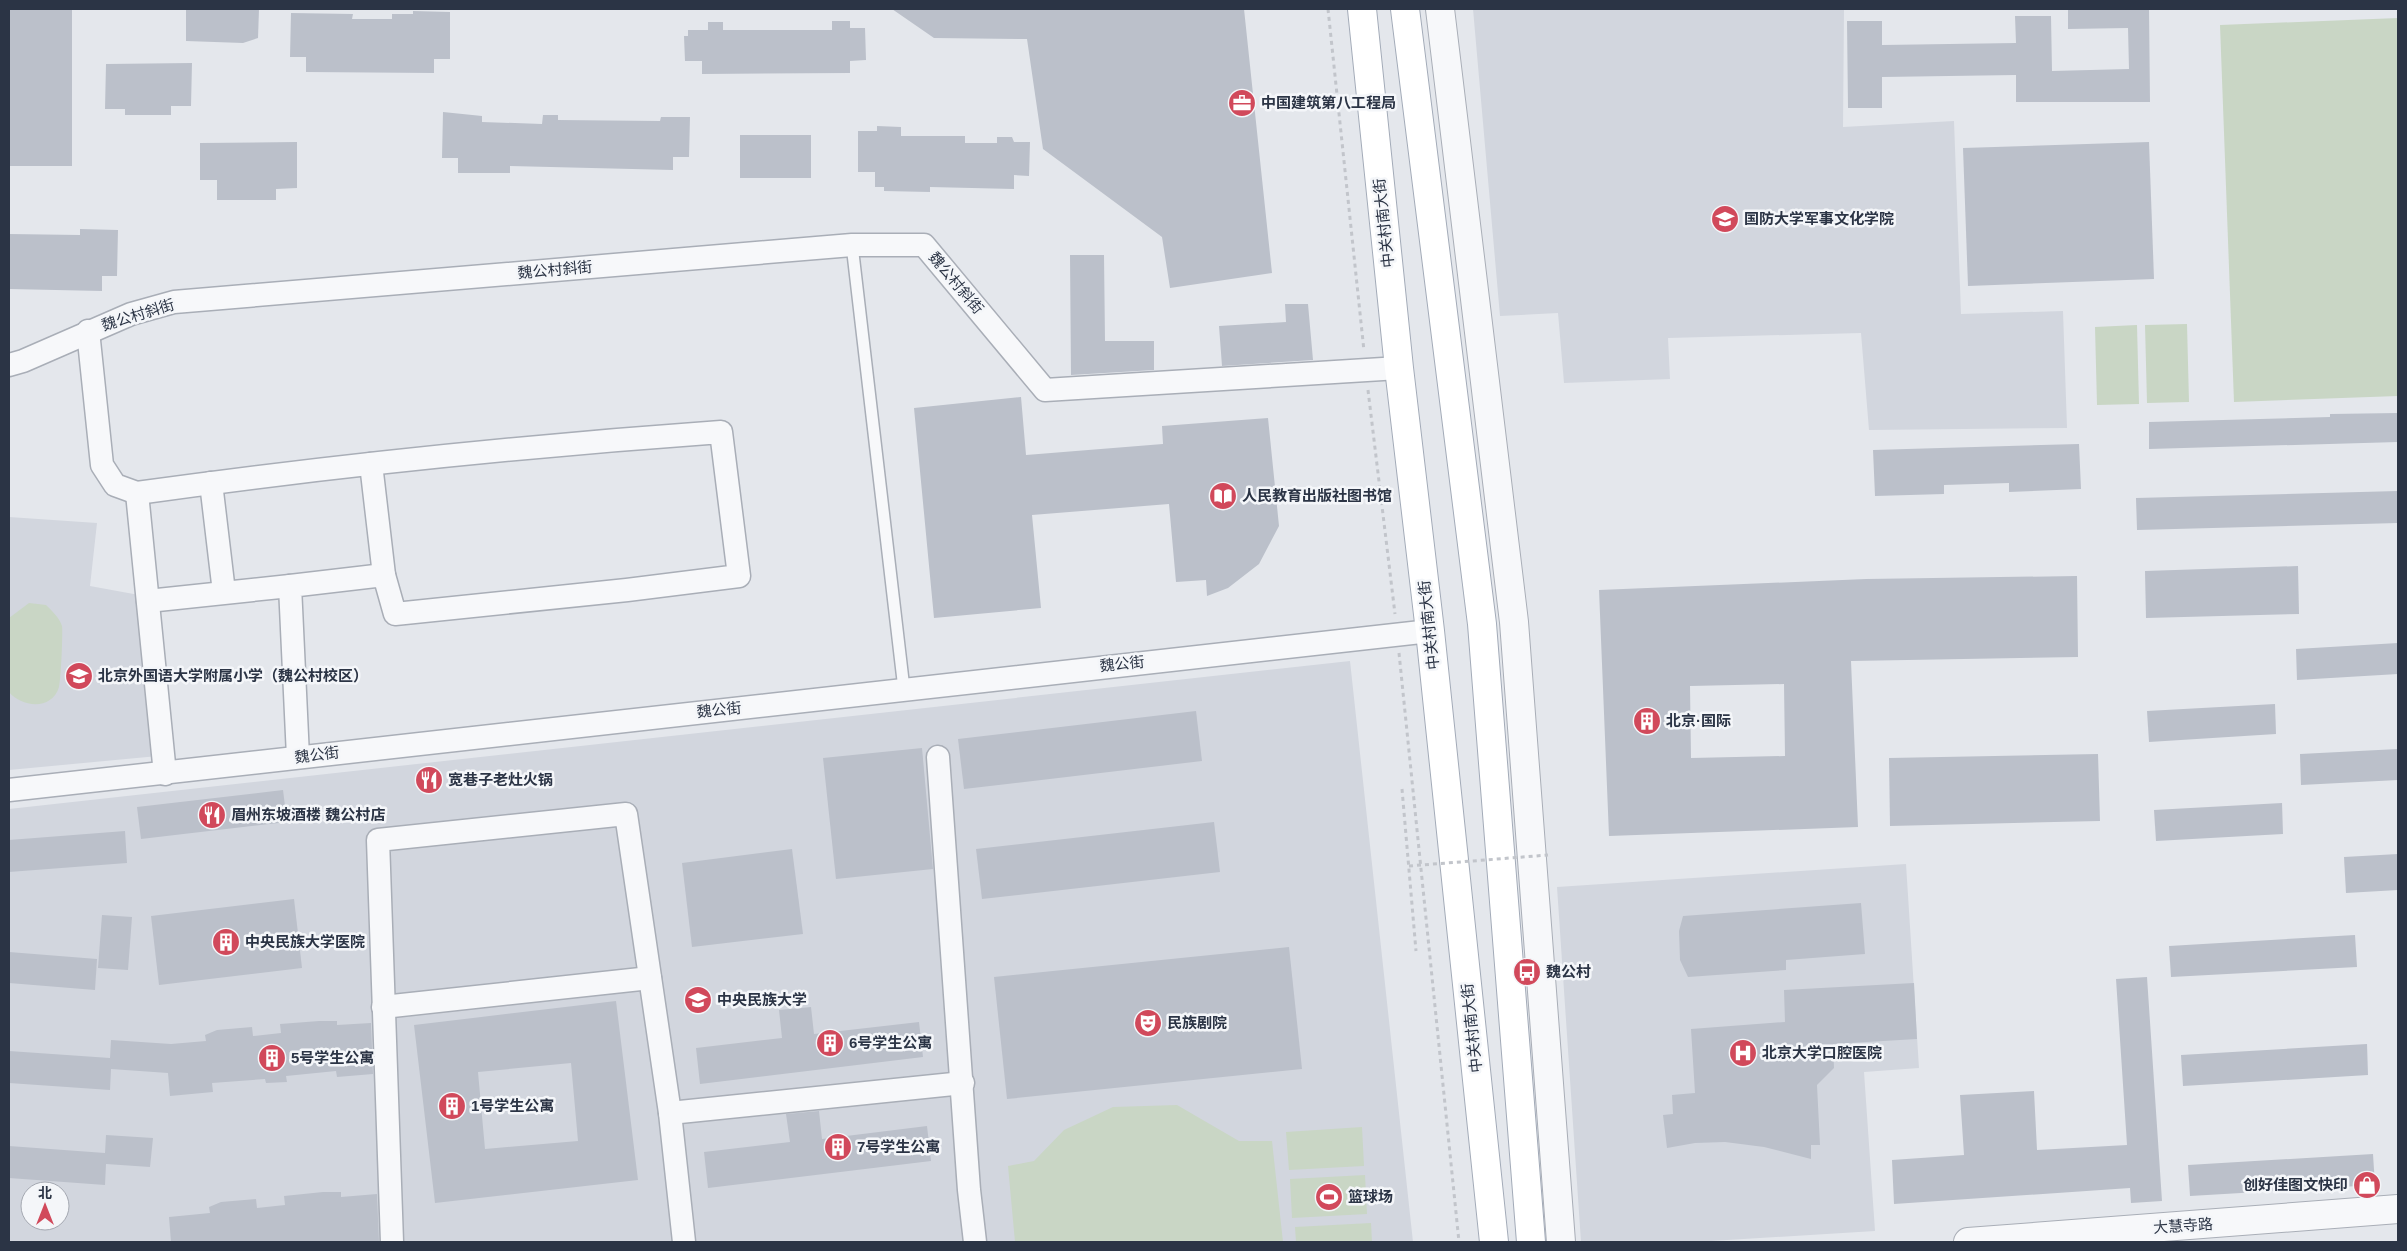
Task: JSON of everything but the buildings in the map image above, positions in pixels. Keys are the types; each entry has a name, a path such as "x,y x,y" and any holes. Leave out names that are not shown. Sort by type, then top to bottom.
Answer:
{"main road":[{"name":"中关村南大街","path":"1362,9 1494,1242"},
{"path":"1405,9 1482,624 1531,1242"}],"street":[{"path":"1440,9 1514,622 1561,1242"},
{"name":"魏公村斜街","path":"9,365 23,362 88,331 131,314 174,302 852,245 924,245 1045,390 1399,368"},
{"path":"88,331 102,465 115,485 137,493 371,464 576,442 721,432 739,576 627,590 395,614 384,575 371,464"},
{"path":"211,483 224,592"},
{"path":"137,493 165,774"},
{"path":"148,601 384,575"},
{"path":"290,586 298,757"},
{"name":"魏公街","path":"9,790 1430,631"},
{"path":"938,757 963,1082 969,1190 975,1242"},
{"path":"392,1242 378,840 626,814 670,1113 684,1242"},
{"path":"383,1007 650,978"},
{"path":"670,1113 963,1082"},
{"name":"大慧寺路","path":"1983,1242 2398,1209"}],"lane":[{"path":"852,245 904,689"}],"path":[{"path":"1402,789 1416,951"},
{"path":"1409,866 1548,855"}],"shaded area":[{"name":"国防大学军事文化学院","path":"1473,9 1844,9 1843,127 1954,121 1961,314 2063,311 2067,428 1869,430 1861,333 1668,338 1670,379 1564,383 1558,313 1500,316"},
{"name":"北京外国语大学附属小学（魏公村校区）","path":"9,517 97,523 90,586 139,595 158,756 9,770"},
{"name":"中央民族大学","path":"1350,661 1413,1242 9,1242 9,809"},
{"name":"北京大学口腔医院","path":"1906,864 1919,1068 1864,1072 1875,1231 1695,1242 1581,1242 1557,887"}],"green space":[{"path":"2398,18 2398,396 2234,402 2220,25"},
{"path":"2187,324 2189,402 2147,403 2145,325"},
{"path":"2137,325 2139,404 2097,405 2095,327"},
{"path":"29,603 46,605 62,626 59,687 50,700 36,704 21,701 9,692 9,618"},
{"path":"1177,1105 1239,1141 1272,1141 1283,1242 1015,1242 1008,1166 1034,1161 1064,1130 1113,1107"},
{"name":"篮球场","path":"1362,1127 1364,1166 1289,1170 1286,1132"},
{"name":"篮球场","path":"1365,1175 1367,1214 1292,1218 1290,1179"},
{"name":"篮球场","path":"1371,1223 1372,1242 1296,1242 1295,1227"}],"place":[{"name":"中国建筑第八工程局","path":"1242,103"},
{"name":"国防大学军事文化学院","path":"1725,219"},
{"name":"人民教育出版社图书馆","path":"1223,496"},
{"name":"北京外国语大学附属小学（魏公村校区）","path":"79,676"},
{"name":"北京·国际","path":"1647,721"},
{"name":"宽巷子老灶火锅","path":"429,780"},
{"name":"眉州东坡酒楼 魏公村店","path":"212,815"},
{"name":"中央民族大学医院","path":"226,942"},
{"name":"魏公村","path":"1527,972"},
{"name":"中央民族大学","path":"698,1000"},
{"name":"民族剧院","path":"1148,1023"},
{"name":"6号学生公寓","path":"830,1043"},
{"name":"北京大学口腔医院","path":"1743,1053"},
{"name":"5号学生公寓","path":"272,1058"},
{"name":"1号学生公寓","path":"452,1106"},
{"name":"7号学生公寓","path":"838,1147"},
{"name":"创好佳图文快印","path":"2367,1185"},
{"name":"篮球场","path":"1329,1197"}]}
